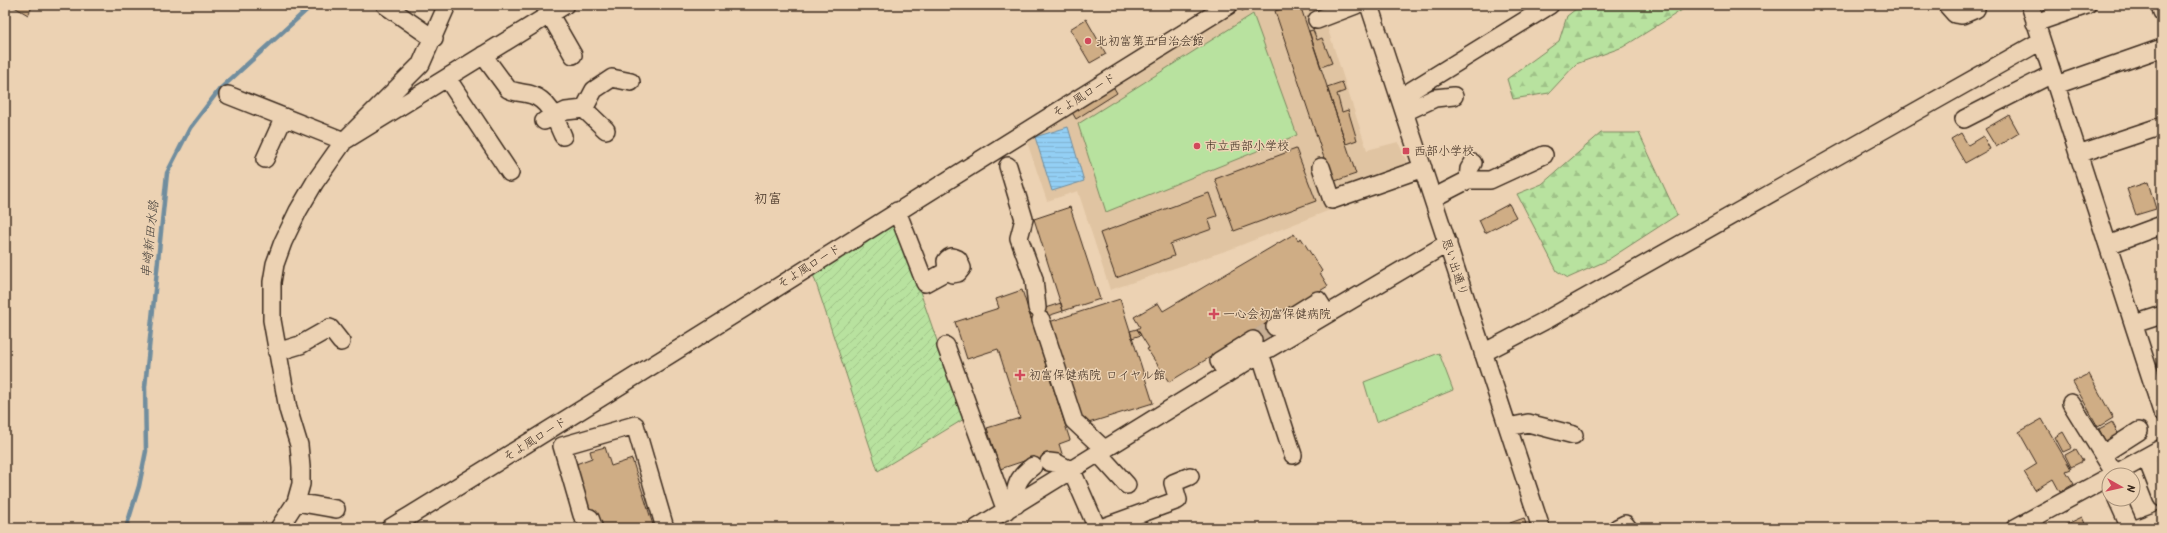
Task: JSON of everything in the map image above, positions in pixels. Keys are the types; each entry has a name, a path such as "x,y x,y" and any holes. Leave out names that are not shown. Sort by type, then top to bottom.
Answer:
{"street":[{"path":"385,5 434,39"},
{"path":"279,528 296,502 301,484 299,445 288,409 272,320 272,282 275,264 283,242 298,211 315,182 344,141 421,64 434,39 447,5"},
{"path":"344,141 447,78 483,54 565,5"},
{"name":"そよ風ロード","path":"390,528 551,430 897,211 1136,68 1230,5"},
{"path":"1317,20 1356,5"},
{"name":"思い出通り","path":"1370,5 1541,528"},
{"path":"1403,105 1550,5"},
{"path":"1947,5 1955,14 1962,15 1976,8"},
{"path":"2030,5 2162,412"},
{"path":"2036,23 2087,5"},
{"path":"2160,5 2162,12"},
{"path":"550,15 573,55"},
{"path":"1483,353 1555,315 2041,41"},
{"path":"1964,119 2054,80 2162,48"},
{"path":"483,54 508,89 533,95 562,136"},
{"path":"447,78 510,173"},
{"path":"584,109 594,90 602,83 612,78 620,78 631,82"},
{"path":"228,95 344,141"},
{"path":"1403,105 1435,98 1454,96"},
{"path":"549,118 566,111 584,109"},
{"path":"584,109 606,130"},
{"path":"265,158 284,117"},
{"path":"2078,154 2162,126"},
{"path":"1433,198 1468,180 1490,180 1544,155"},
{"path":"1468,180 1469,169 1473,163"},
{"path":"1008,166 1024,219 1019,238 1034,279 1038,314 1074,421 1102,452 1127,485"},
{"path":"1321,167 1332,200 1423,168"},
{"path":"897,211 924,283 947,271"},
{"path":"2108,245 2162,225"},
{"path":"977,528 1072,471 1227,374 1256,347 1326,314 1448,243"},
{"path":"1275,327 1318,300 1326,314"},
{"path":"2134,324 2162,314"},
{"path":"277,352 300,345 330,328 341,342"},
{"path":"946,346 1011,508"},
{"path":"1256,347 1293,455"},
{"path":"2071,403 2103,454 2108,467"},
{"path":"1508,427 1528,423 1574,435"},
{"path":"593,526 590,518 582,515 562,446 635,425 665,528"},
{"path":"2103,454 2139,431"},
{"path":"2128,467 2162,448"},
{"path":"2146,457 2162,498"},
{"path":"1011,508 1018,482 1022,476 1041,464 1057,463 1072,471 1096,528"},
{"path":"1101,528 1178,500 1173,483 1190,476"},
{"path":"2015,528 2101,482"},
{"path":"296,502 336,509"},
{"path":"2121,507 2130,528"},
{"path":"2138,528 2162,519"},
{"path":"1617,528 1625,524 1628,528"}],"shaded area":[{"name":"市立西部小学校","path":"1233,5 1320,5 1367,150 1398,142 1414,177 1231,249 1110,290 1078,191 1047,201 1025,136"}],"green space":[{"path":"1581,5 1690,5 1623,47 1576,64 1549,93 1513,99 1507,79 1559,41 1567,16"},
{"path":"1253,14 1297,135 1106,212 1078,124"},
{"path":"1601,133 1639,133 1677,215 1606,261 1568,278 1557,271 1517,194 1542,184"},
{"path":"896,222 964,419 878,471 812,271"},
{"path":"1439,353 1453,390 1376,422 1364,382"}],"water":[{"path":"1068,127 1084,181 1052,191 1035,137"}],"building":[{"path":"11,5 33,5 28,15"},
{"path":"1239,5 1249,5 1249,7 1242,11"},
{"path":"1300,5 1356,174 1332,182 1275,11"},
{"path":"1323,5 1336,5 1324,9"},
{"path":"1086,19 1106,54 1090,63 1070,29"},
{"path":"1313,30 1317,40 1322,38 1332,63 1321,67 1309,31"},
{"path":"1342,82 1345,91 1337,94 1342,112 1348,110 1357,140 1346,144 1327,87"},
{"path":"1111,83 1117,93 1076,119 1070,109"},
{"path":"2009,115 2019,133 1996,147 1985,129"},
{"path":"1961,133 1968,145 1983,136 1990,149 1965,163 1951,139"},
{"path":"1296,149 1316,201 1234,231 1215,179"},
{"path":"2148,182 2156,209 2136,215 2127,189"},
{"path":"1209,193 1217,216 1208,219 1212,229 1170,244 1174,256 1116,278 1100,233"},
{"path":"1509,204 1516,217 1485,233 1479,220"},
{"path":"1070,207 1100,299 1063,311 1034,219"},
{"path":"1294,234 1298,240 1301,238 1322,271 1320,273 1328,286 1169,382 1147,349 1149,348 1137,329 1140,327 1134,317 1158,303 1163,311"},
{"path":"1022,290 1070,440 1059,444 1063,457 1035,466 1033,458 1000,469 987,428 1020,418 998,349 967,359 955,322 999,308 996,299"},
{"path":"1120,299 1153,403 1082,425 1049,322"},
{"path":"1061,303 1063,311 1032,321 1029,313"},
{"path":"1269,322 1275,332 1257,343 1250,333"},
{"path":"1137,329 1141,335 1132,338 1130,331"},
{"path":"2089,374 2113,418 2098,427 2073,382"},
{"path":"2042,419 2071,469 2066,471 2074,484 2060,492 2053,479 2035,490 2024,472 2037,464 2019,432"},
{"path":"2112,422 2120,437 2107,444 2099,429"},
{"path":"2063,432 2072,448 2063,452 2055,437"},
{"path":"605,447 611,466 632,459 654,528 592,528 600,525 594,509 590,510 586,508 576,464 592,458 590,451"},
{"path":"2076,449 2083,461 2071,467 2065,455"},
{"path":"2082,517 2087,528 2059,528"},
{"path":"1524,518 1526,524 1512,528 1510,523"}],"waterway":[{"name":"串崎新田水路","path":"126,528 139,486 146,451 145,387 167,173 190,128 219,90 312,5"}],"tunnel":[{"path":"1253,340 1275,327"}],"place":[{"name":"北初富第五自治会館","path":"1088,41"},
{"name":"市立西部小学校","path":"1197,146"},
{"name":"西部小学校","path":"1406,151"},
{"name":"一心会初富保健病院","path":"1214,314"},
{"name":"初富保健病院 ロイヤル館","path":"1020,375"}],"district":[{"name":"初富","path":"768,198"}]}
